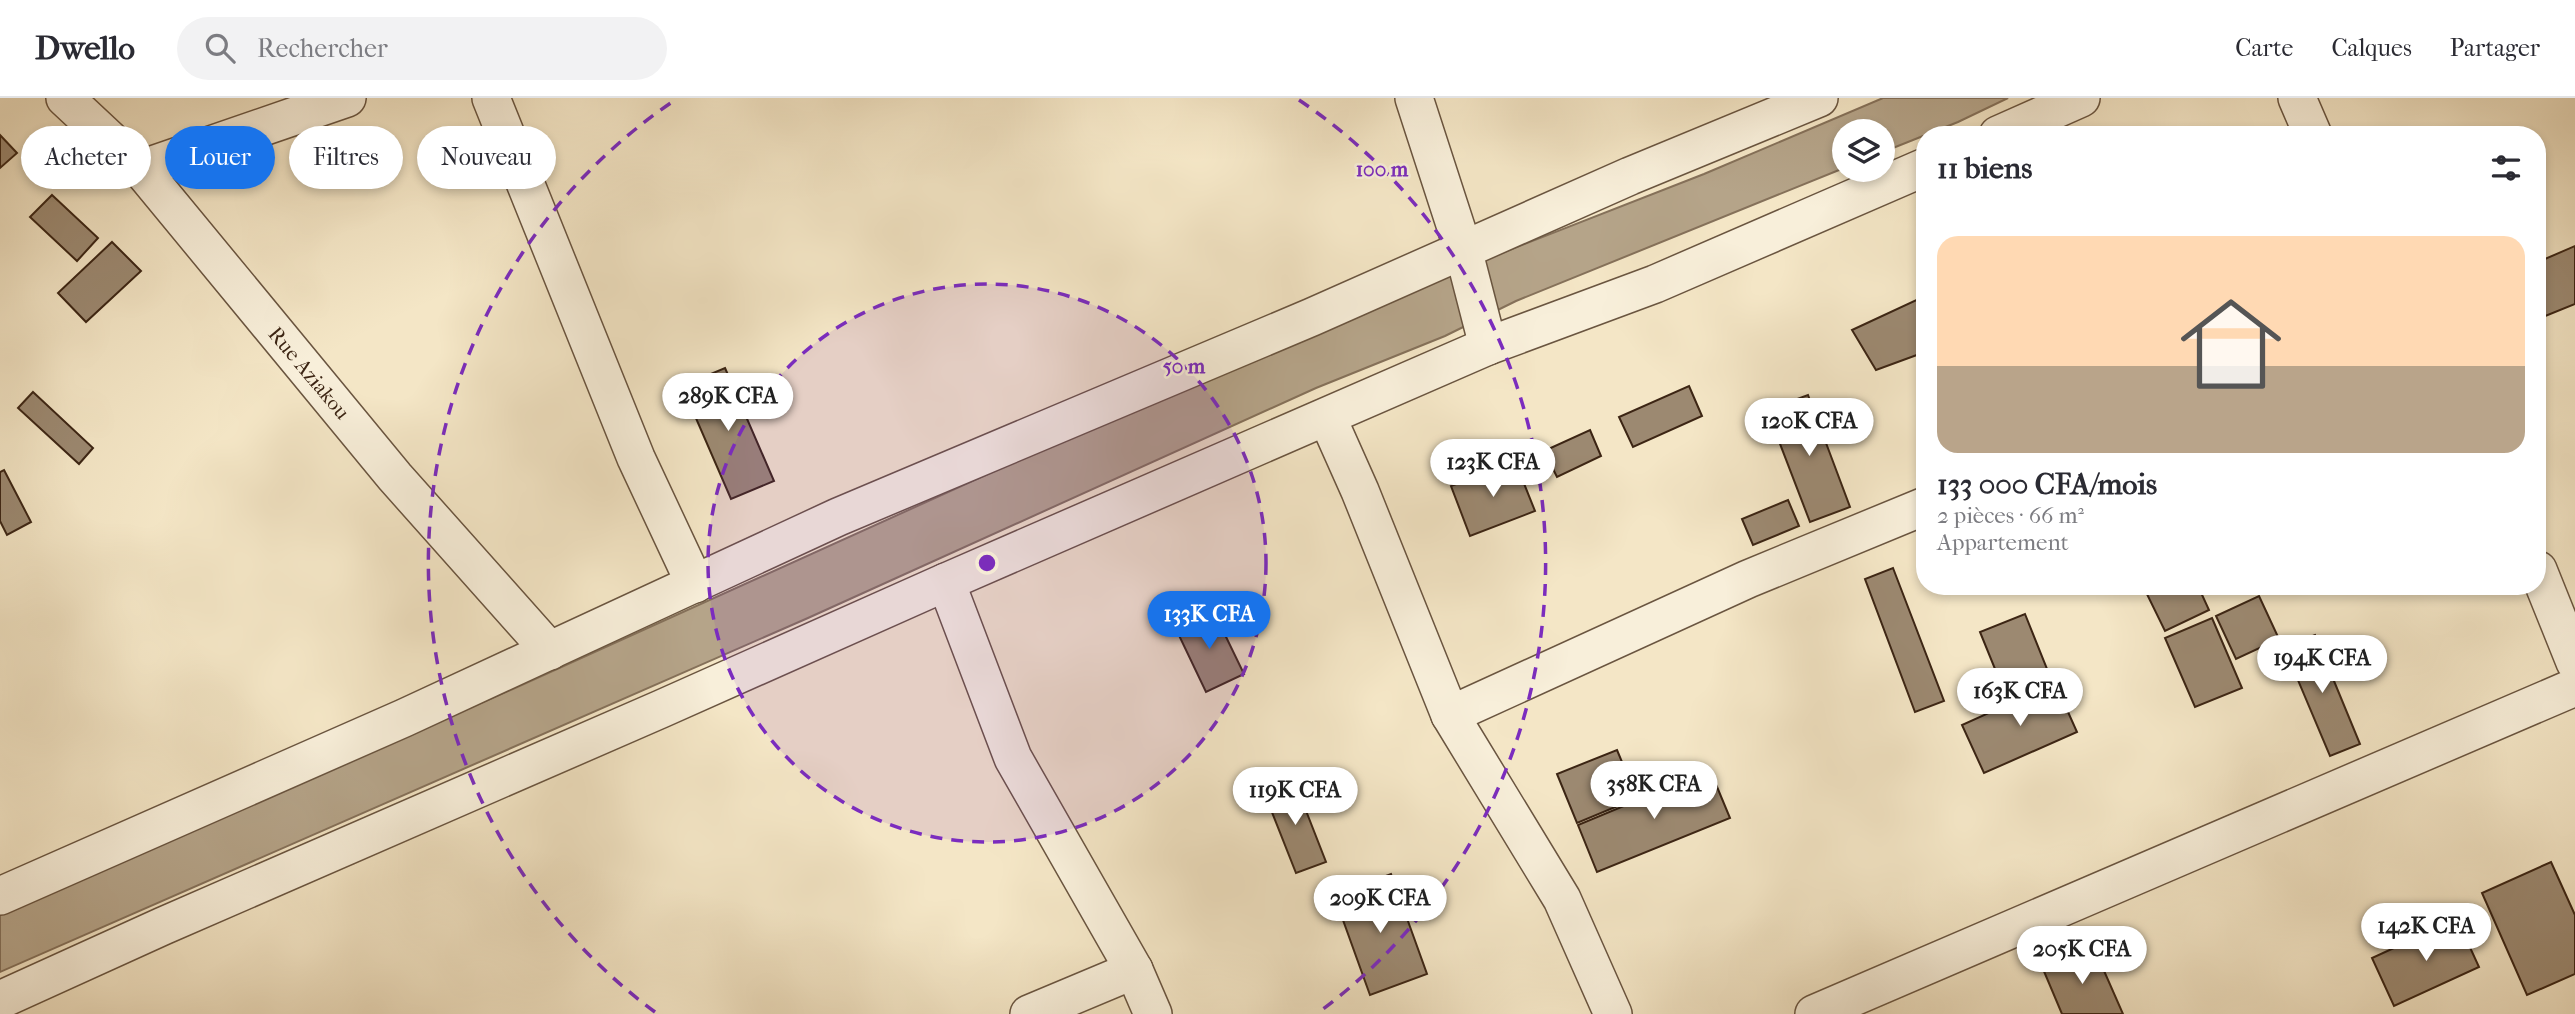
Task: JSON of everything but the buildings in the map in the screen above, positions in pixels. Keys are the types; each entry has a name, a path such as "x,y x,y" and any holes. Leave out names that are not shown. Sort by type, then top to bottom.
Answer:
{"street":[{"name":"Rue Aziakou","path":"65,98 95,126"},
{"path":"151,166 347,98"},
{"path":"491,98 636,458 695,584"},
{"path":"1414,98 1463,249 1488,346"},
{"path":"0,896 404,718 838,517 1312,317 1463,249 1819,98"},
{"path":"2018,126 2081,98"},
{"path":"2297,98 2309,126"},
{"path":"3,998 1488,346 1655,284 1916,171"},
{"name":"Rue Aziakou","path":"151,181 395,477 550,651"},
{"path":"1327,417 1360,491 1450,715 1562,899 1613,1014"},
{"path":"1450,715 1748,579 1916,510"},
{"path":"946,582 1013,758 1134,970 1153,1014"},
{"path":"2546,590 2575,662"},
{"path":"1814,1014 2575,687"},
{"path":"1029,1014 1134,970"}],"shaded area":[{"path":"1883,98 2008,98 1948,126 1916,126 1916,139 1895,147 1895,119 1834,119"},
{"path":"1832,120 1832,173 1516,301 1445,336 1316,388 808,618 0,972 0,914 515,688 1028,456 1494,256 1704,174"}]}
